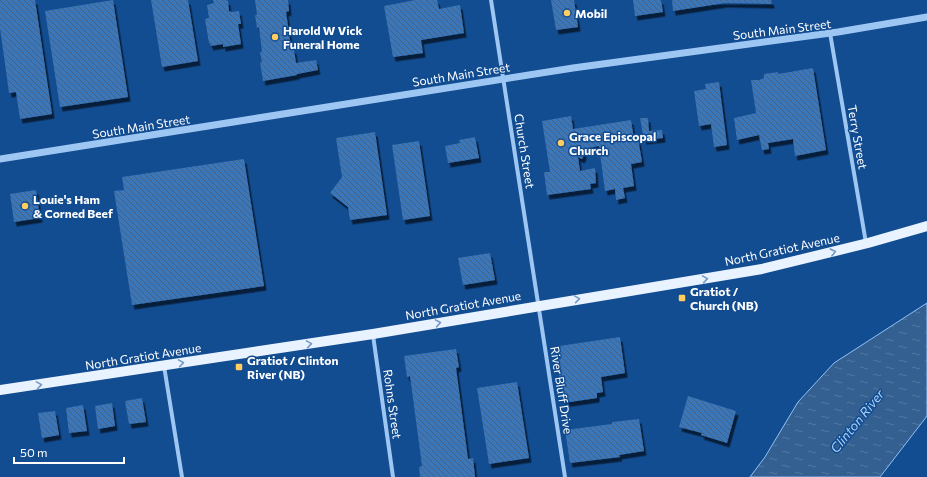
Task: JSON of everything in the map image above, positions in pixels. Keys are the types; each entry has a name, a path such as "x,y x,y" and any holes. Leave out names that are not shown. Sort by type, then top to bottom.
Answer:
{"main road":[{"name":"North Gratiot Avenue","path":"0,390 373,334 762,269 927,226"}],"street":[{"name":"Church Street","path":"491,0 539,306"},
{"name":"South Main Street","path":"0,160 503,79 614,62 830,33 927,17"},
{"name":"Terry Street","path":"830,33 866,243"},
{"name":"River Bluff Drive","path":"539,306 565,477"},
{"name":"Rohns Street","path":"373,334 393,477"},
{"path":"164,366 182,477"}],"water":[{"name":"Clinton River","path":"927,303 927,416 880,477 750,477 765,457 798,402 834,363"}],"building":[{"path":"0,0 35,0 52,114 20,119 16,92 9,93 0,28"},
{"path":"113,0 128,97 60,107 45,11"},
{"path":"151,0 188,0 198,61 162,67"},
{"path":"213,0 226,0 228,1 229,11 239,11 241,24 238,24 241,44 223,47 223,44 211,46 209,43 205,19 209,18 207,5 214,3"},
{"name":"Harold W Vick Funeral Home","path":"255,0 288,0 289,11 286,12 291,47 294,50 296,63 316,60 318,70 263,81 260,62 262,62 260,52 262,52 259,27 257,28 255,15 257,15"},
{"path":"415,0 437,0 439,9 460,5 464,33 421,40 423,53 393,57 384,6"},
{"path":"551,0 574,0 578,27 556,30"},
{"path":"633,0 661,0 663,12 635,16"},
{"path":"672,0 771,0 772,4 725,3 673,11"},
{"path":"813,68 826,150 795,156 793,139 768,143 769,149 762,150 759,135 737,140 734,118 756,113 751,80 759,80 764,78 764,74 778,72 778,74"},
{"path":"719,82 727,145 714,147 711,124 699,126 694,91 706,89 705,84"},
{"path":"571,116 573,129 631,120 634,139 638,138 642,162 631,164 634,186 623,188 625,198 616,200 615,189 605,191 599,146 583,149 584,155 582,159 578,157 580,171 595,168 596,183 590,184 591,189 547,195 544,172 550,172 542,121"},
{"path":"640,118 648,118 649,131 662,130 663,138 644,140"},
{"path":"375,132 387,215 350,220 348,207 330,193 342,177 336,138"},
{"path":"475,137 479,158 448,163 445,146 460,143 459,140"},
{"path":"419,141 430,216 403,220 392,145"},
{"path":"244,159 264,286 132,305 114,191 124,190 122,177"},
{"name":"Louie's Ham & Corned Beef","path":"36,190 40,218 14,222 10,194"},
{"path":"490,253 495,280 463,285 458,258"},
{"path":"620,337 625,373 601,377 603,392 597,393 597,398 563,403 557,360 561,359 559,346"},
{"path":"456,349 459,367 456,368 468,459 473,458 475,477 420,477 419,467 422,466 410,376 407,377 404,356"},
{"path":"517,382 529,458 489,464 477,388"},
{"path":"688,396 736,411 727,443 701,435 702,433 679,427"},
{"path":"142,398 146,422 129,424 125,401"},
{"path":"112,403 115,426 98,429 95,406"},
{"path":"83,405 87,431 69,433 66,408"},
{"path":"55,411 59,435 42,438 38,413"},
{"path":"639,419 644,451 619,455 620,457 570,463 565,430"}],"place":[{"name":"Mobil","path":"567,13"},
{"name":"Harold W Vick Funeral Home","path":"275,37"},
{"name":"Grace Episcopal Church","path":"561,143"},
{"name":"Louie's Ham & Corned Beef","path":"25,206"},
{"name":"Gratiot / Church (NB)","path":"682,298"},
{"name":"Gratiot / Clinton River (NB)","path":"239,367"}]}
